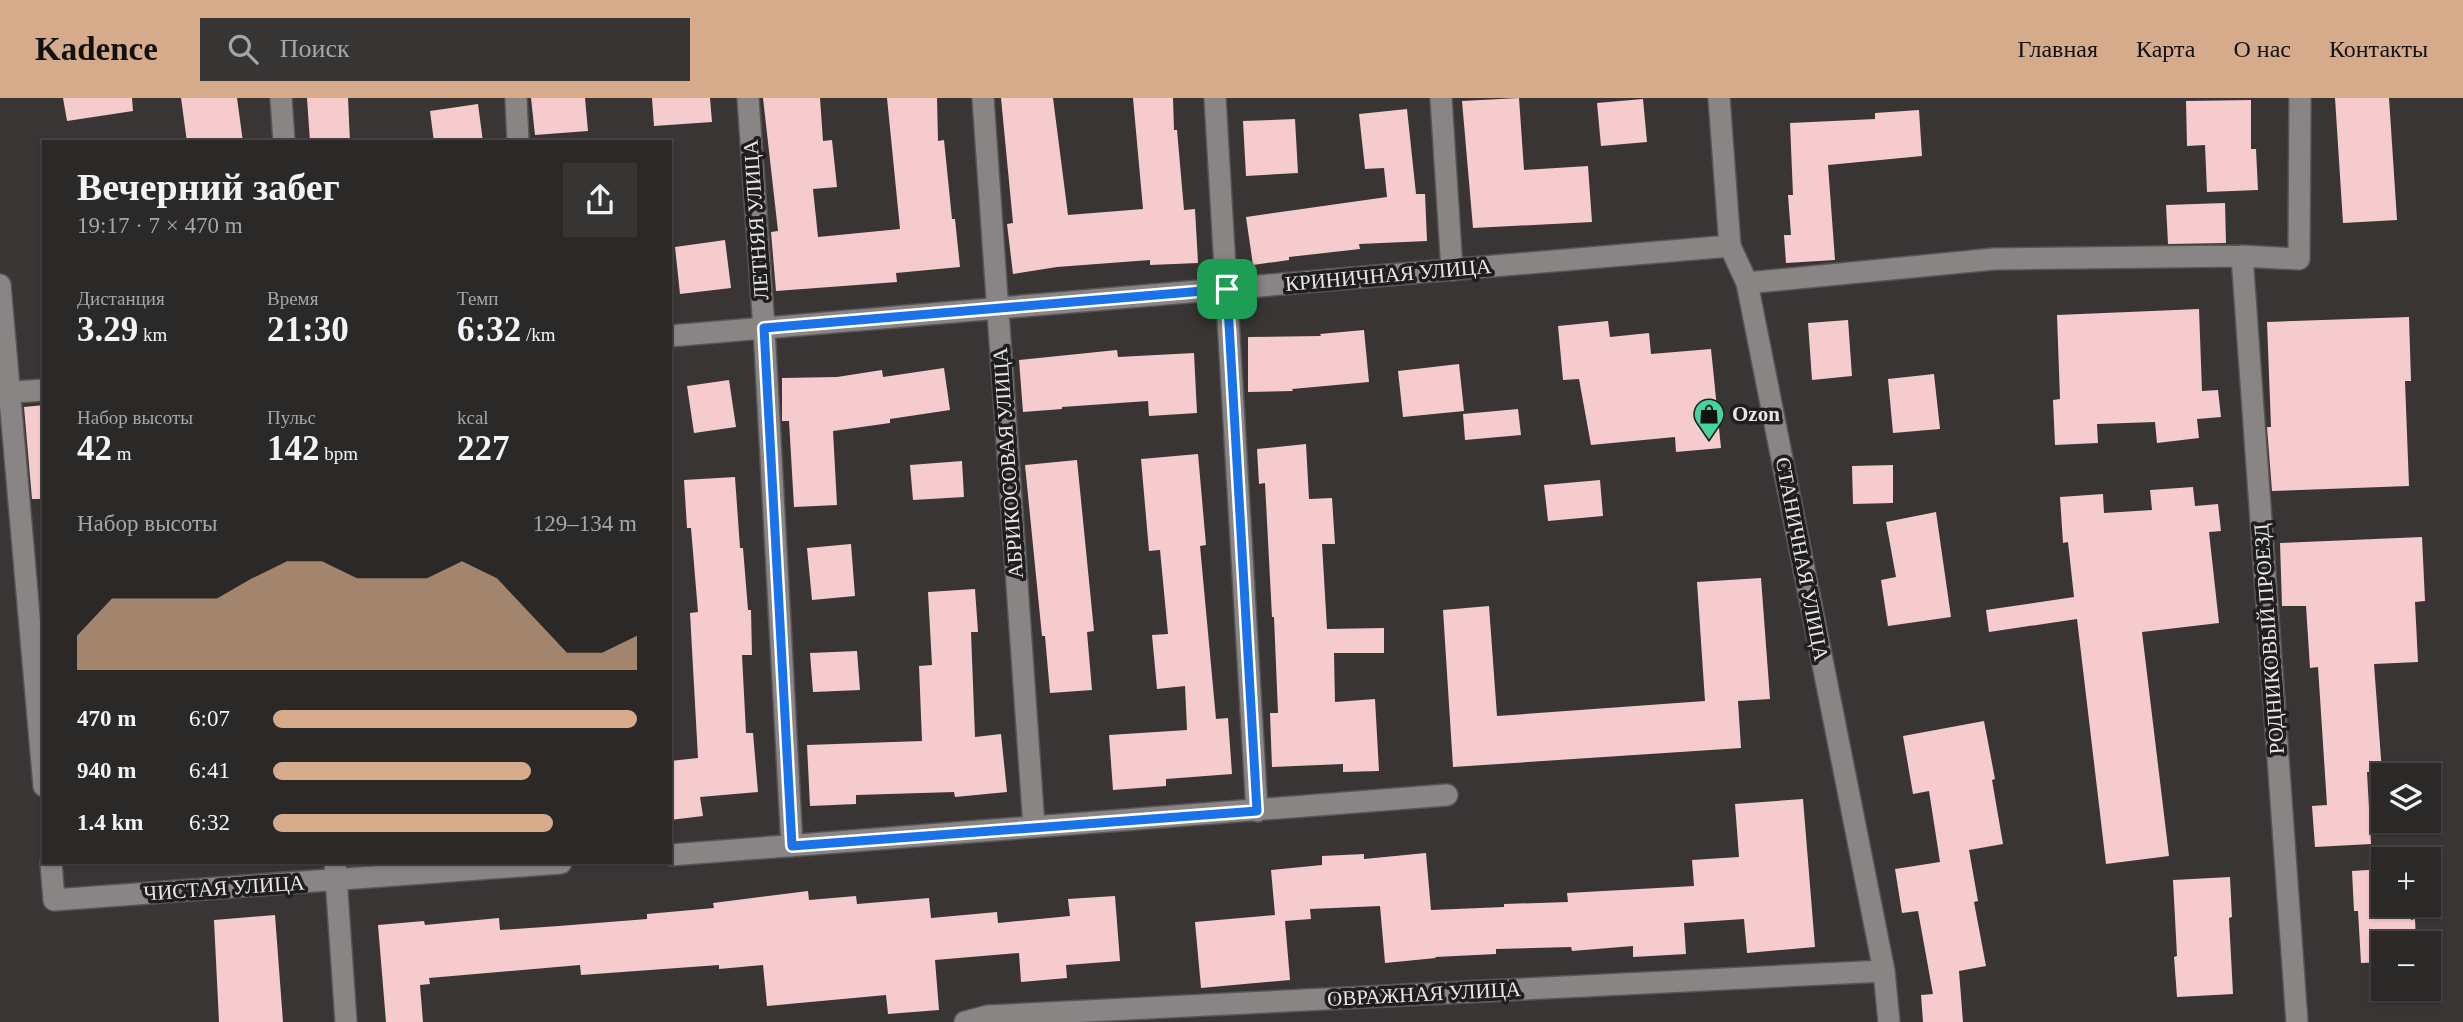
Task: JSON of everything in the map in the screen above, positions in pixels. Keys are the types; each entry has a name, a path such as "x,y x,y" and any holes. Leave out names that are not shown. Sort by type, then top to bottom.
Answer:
{"street":[{"path":"281,98 284,140"},
{"path":"516,98 518,140"},
{"name":"ЛЕТНЯЯ УЛИЦА","path":"748,98 764,328 792,846"},
{"name":"АБРИКОСОВАЯ УЛИЦА","path":"983,98 1034,827"},
{"path":"1214,98 1257,811"},
{"path":"1441,98 1452,270"},
{"name":"СТАНИЧНАЯ УЛИЦА","path":"1719,98 1730,246 1747,283 1884,971 1889,1022"},
{"path":"1747,283 1994,259 2242,256 2299,259 2300,98"},
{"name":"КРИНИЧНАЯ УЛИЦА","path":"672,336 1730,246"},
{"name":"РОДНИКОВЫЙ ПРОЕЗД","path":"2242,256 2297,1022"},
{"path":"0,285 4,393 42,766"},
{"path":"4,393 42,390"},
{"path":"672,855 1447,795"},
{"name":"ЧИСТАЯ УЛИЦА","path":"51,864 54,901 335,871 533,864"},
{"path":"335,871 346,1022"},
{"name":"ОВРАЖНАЯ УЛИЦА","path":"965,1022 988,1016 1884,971"}],"building":[{"path":"63,98 132,98 133,111 67,121"},
{"path":"181,98 237,98 243,140 187,140"},
{"path":"307,98 348,98 350,140 310,140"},
{"path":"531,98 585,98 588,131 535,135"},
{"path":"652,98 710,98 712,122 654,126"},
{"path":"763,98 820,98 823,141 832,140 837,187 813,189 818,237 900,229 887,98 937,98 938,141 944,140 960,267 896,273 897,282 776,291 771,232 778,231"},
{"path":"1001,98 1053,98 1068,215 1143,209 1133,98 1173,98 1174,130 1177,130 1184,210 1195,209 1198,263 1150,265 1150,260 1057,267 1013,274 1007,224 1013,223"},
{"path":"1519,98 1524,170 1588,166 1592,222 1473,228 1462,101"},
{"path":"2335,98 2389,98 2397,220 2343,223"},
{"path":"1643,99 1647,142 1601,146 1597,103"},
{"path":"2251,100 2251,149 2256,149 2258,190 2207,192 2205,145 2187,146 2186,101"},
{"path":"478,104 483,140 434,140 430,111"},
{"path":"1407,109 1416,194 1425,194 1427,241 1359,244 1360,249 1289,257 1289,260 1253,265 1246,217 1387,197 1384,168 1365,169 1359,114"},
{"path":"1919,110 1922,156 1828,165 1835,260 1786,263 1784,235 1791,235 1788,195 1793,195 1790,123 1875,119 1875,113"},
{"path":"1295,119 1298,173 1246,176 1243,121"},
{"path":"2225,203 2226,243 2168,244 2166,205"},
{"path":"725,240 731,288 680,294 675,247"},
{"path":"2199,309 2202,391 2218,390 2221,417 2197,419 2199,438 2157,443 2155,422 2097,424 2098,443 2055,445 2053,400 2060,399 2057,315"},
{"path":"2409,317 2411,381 2405,381 2409,486 2272,491 2267,427 2271,427 2267,322"},
{"path":"1848,320 1852,376 1812,380 1808,323"},
{"path":"1608,321 1610,337 1649,333 1651,354 1711,349 1721,448 1676,452 1675,437 1591,445 1579,379 1563,380 1558,326"},
{"path":"1364,330 1369,382 1292,389 1293,391 1248,392 1248,337 1321,336 1320,334"},
{"path":"1117,350 1118,357 1194,353 1197,413 1149,416 1148,401 1023,412 1019,360"},
{"path":"1459,364 1464,411 1403,417 1398,371"},
{"path":"944,368 950,410 890,419 890,423 833,431 837,505 794,507 789,421 782,421 782,378 837,377 882,370 883,377"},
{"path":"1934,374 1940,429 1893,433 1888,379"},
{"path":"729,380 736,427 694,433 687,386"},
{"path":"42,405 42,499 32,499 24,407"},
{"path":"1518,409 1521,435 1465,440 1463,414"},
{"path":"1306,444 1309,499 1332,498 1335,544 1322,544 1327,629 1384,628 1384,653 1334,653 1335,702 1375,699 1379,771 1343,772 1343,764 1272,767 1270,713 1278,713 1274,617 1265,483 1259,484 1257,449"},
{"path":"1198,454 1206,545 1200,546 1216,719 1228,718 1232,774 1166,779 1166,786 1113,790 1109,735 1187,730 1185,686 1157,689 1152,635 1168,634 1160,550 1149,551 1141,459"},
{"path":"1077,460 1094,631 1087,632 1092,690 1050,693 1025,465"},
{"path":"962,461 964,497 913,500 910,465"},
{"path":"1893,465 1893,503 1853,504 1852,466"},
{"path":"735,477 740,548 743,548 748,610 751,610 752,655 742,655 746,733 753,733 758,792 700,797 703,816 672,820 672,761 698,758 690,613 698,612 684,480"},
{"path":"1600,480 1603,516 1548,521 1544,485"},
{"path":"2193,487 2195,506 2218,504 2221,531 2209,532 2219,623 2142,632 2169,856 2106,864 2077,619 1989,632 1986,610 2074,597 2068,542 2063,543 2060,497 2103,494 2104,513 2152,510 2150,490"},
{"path":"1936,512 1951,617 1888,626 1881,580 1896,577 1886,522"},
{"path":"2422,537 2425,601 2415,602 2418,662 2374,664 2381,763 2371,763 2371,772 2367,772 2371,844 2315,847 2312,806 2327,805 2318,667 2310,668 2306,606 2282,606 2280,543"},
{"path":"851,544 855,596 812,600 807,548"},
{"path":"1761,578 1770,699 1738,701 1741,748 1453,767 1443,610 1489,606 1497,716 1705,701 1697,582"},
{"path":"975,589 978,632 971,632 975,737 1001,734 1007,792 955,797 954,792 856,795 856,804 810,806 807,745 922,741 919,666 932,665 928,592"},
{"path":"857,651 860,690 813,692 810,653"},
{"path":"1984,721 2003,844 1969,850 1978,901 1974,902 1986,966 1959,971 1963,1022 1923,1022 1921,995 1933,994 1918,911 1902,913 1895,869 1940,862 1929,791 1913,794 1903,736"},
{"path":"1803,799 1815,947 1747,953 1744,919 1684,923 1686,954 1633,957 1633,946 1572,951 1571,947 1496,949 1496,954 1385,963 1380,906 1310,909 1311,919 1285,921 1290,980 1201,988 1195,922 1275,915 1271,870 1322,865 1322,856 1364,854 1364,859 1426,853 1431,910 1568,902 1567,893 1694,886 1692,860 1739,857 1735,804"},
{"path":"2371,870 2371,917 2415,919 2416,931 2371,931 2371,963 2361,963 2352,871"},
{"path":"2230,877 2233,994 2177,997 2173,880"},
{"path":"808,891 809,900 856,896 857,904 929,898 931,918 997,912 998,923 1070,916 1068,899 1115,896 1120,961 1066,965 1067,978 1021,982 1019,953 935,960 939,1010 888,1014 886,995 767,1006 763,965 719,969 719,965 581,975 580,965 429,978 430,984 420,985 423,1022 386,1022 378,925 424,921 425,925 499,918 500,930 559,926 647,919 647,914 714,908 713,903"},
{"path":"275,915 283,1022 219,1022 214,920"}],"place":[{"name":"Ozon","path":"1709,441"}],"route":[{"path":"1227,289 1257,811 792,846 764,328 1227,289"}]}
